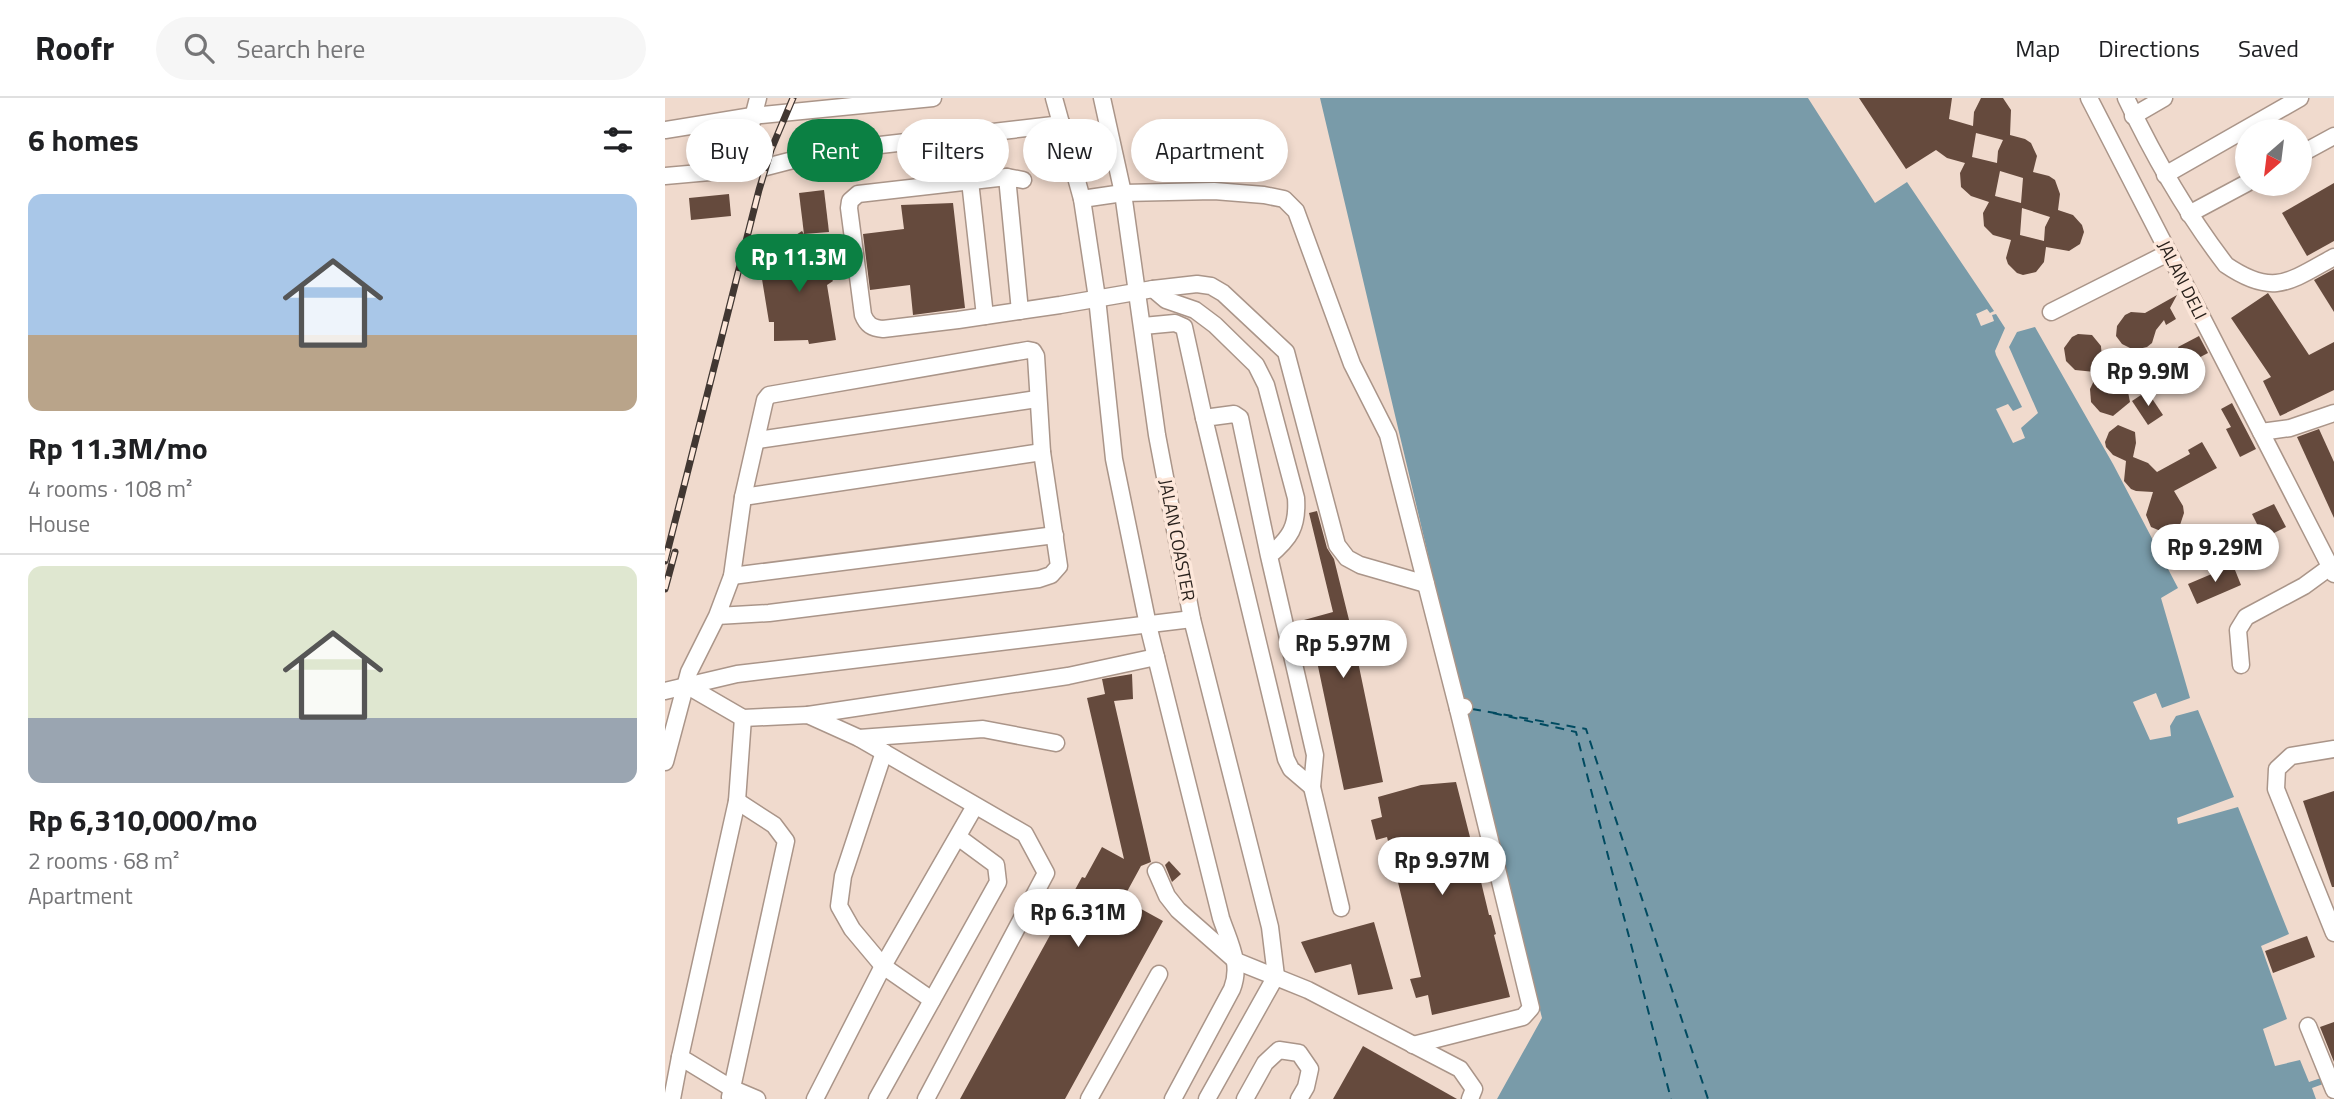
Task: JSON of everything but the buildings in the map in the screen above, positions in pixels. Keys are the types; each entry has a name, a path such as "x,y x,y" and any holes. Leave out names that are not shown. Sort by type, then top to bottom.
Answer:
{"lane":[{"path":"751,119 758,98"},
{"path":"665,130 752,116 880,101 933,98"},
{"path":"1054,98 1060,119"},
{"name":"JALAN COASTER","path":"1102,98 1146,290 1143,326 1157,435 1192,619 1267,915 1276,976"},
{"name":"JALAN DELI","path":"2089,98 2332,571"},
{"path":"2126,98 2165,175 2226,265 2240,275 2273,285 2293,280 2334,257"},
{"path":"2133,116 2164,98"},
{"path":"2165,175 2300,98"},
{"path":"773,165 828,152 1023,129"},
{"path":"2312,148 2334,136"},
{"path":"665,176 686,174"},
{"path":"1009,179 1015,179 1020,311"},
{"path":"961,182 858,194 850,201 863,315 870,327 883,329 985,316 1146,290 1197,284 1211,286 1223,293 1286,352 1337,545 1347,558 1360,565 1426,584"},
{"path":"970,182 985,316"},
{"path":"1077,182 1097,298 1114,459 1148,625 1221,918 1236,961 1237,976 1232,989 1173,1099"},
{"path":"2189,214 2235,189"},
{"path":"1082,199 1123,193 1214,191 1284,199 1296,211 1352,364 1388,435 1461,708 1531,1008 1523,1017 1413,1045"},
{"path":"2051,312 2168,253"},
{"path":"1146,290 1195,310 1215,325 1256,365 1266,385 1296,498 1297,515 1288,537 1269,556"},
{"path":"1143,326 1175,323 1184,327 1286,758 1291,769 1312,787"},
{"path":"665,762 695,656 717,616 732,576 743,497 765,400 769,395 1033,351 1036,356 1042,452 1059,566 1051,575 1039,579 769,613 717,616"},
{"path":"758,440 1038,400"},
{"path":"2261,432 2290,428 2334,413"},
{"path":"1204,418 1234,414 1240,418 1315,755 1312,787 1341,908"},
{"path":"743,497 1042,452"},
{"path":"732,576 1055,535"},
{"path":"2241,666 2238,630 2246,617 2332,571"},
{"path":"665,691 737,674 1192,619"},
{"path":"686,685 743,718 808,715 1067,676 1156,657"},
{"path":"808,715 859,738 1025,834 1046,873 926,1099"},
{"path":"672,1099 737,801 743,718"},
{"path":"859,738 983,729 1056,743"},
{"path":"2334,749 2291,756 2277,769 2276,789 2334,933"},
{"path":"884,752 843,876 839,906 852,929 883,966 932,1000"},
{"path":"730,1094 786,841 774,825 737,801"},
{"path":"815,1099 883,966 975,806"},
{"path":"877,1099 998,882 996,865 958,837"},
{"path":"1156,871 1167,896 1178,910 1236,961 1308,990 1460,1069 1474,1089 1471,1099"},
{"path":"1089,1099 1159,974"},
{"path":"1207,1099 1276,976"},
{"path":"2308,1026 2334,1090"},
{"path":"1245,1099 1265,1063 1279,1050 1299,1053 1310,1069 1306,1087 1299,1099"},
{"path":"680,1057 730,1094 757,1099"}],"water":[{"path":"1320,98 1808,98 1875,203 1907,182 1994,311 1990,313 1987,309 1976,314 1981,326 1994,321 1992,315 1996,314 2005,328 1995,351 2022,407 2013,411 2008,404 1996,409 2013,443 2025,438 2021,428 2038,413 2009,347 2017,332 2035,327 2113,464 2178,588 2161,598 2190,698 2162,708 2156,693 2133,702 2150,740 2171,736 2170,726 2176,716 2198,710 2234,797 2177,818 2178,824 2238,807 2289,934 2261,946 2287,1019 2263,1029 2275,1066 2300,1060 2309,1082 2324,1077 2326,1083 2312,1088 2316,1099 1497,1099 1542,1018 1464,707"}],"ferry route":[{"path":"1472,709 1586,729 1708,1099"},
{"path":"1493,713 1576,732 1671,1099"}],"railway":[{"path":"665,561 759,190 771,150 793,98"},
{"path":"665,589 675,552"}]}
